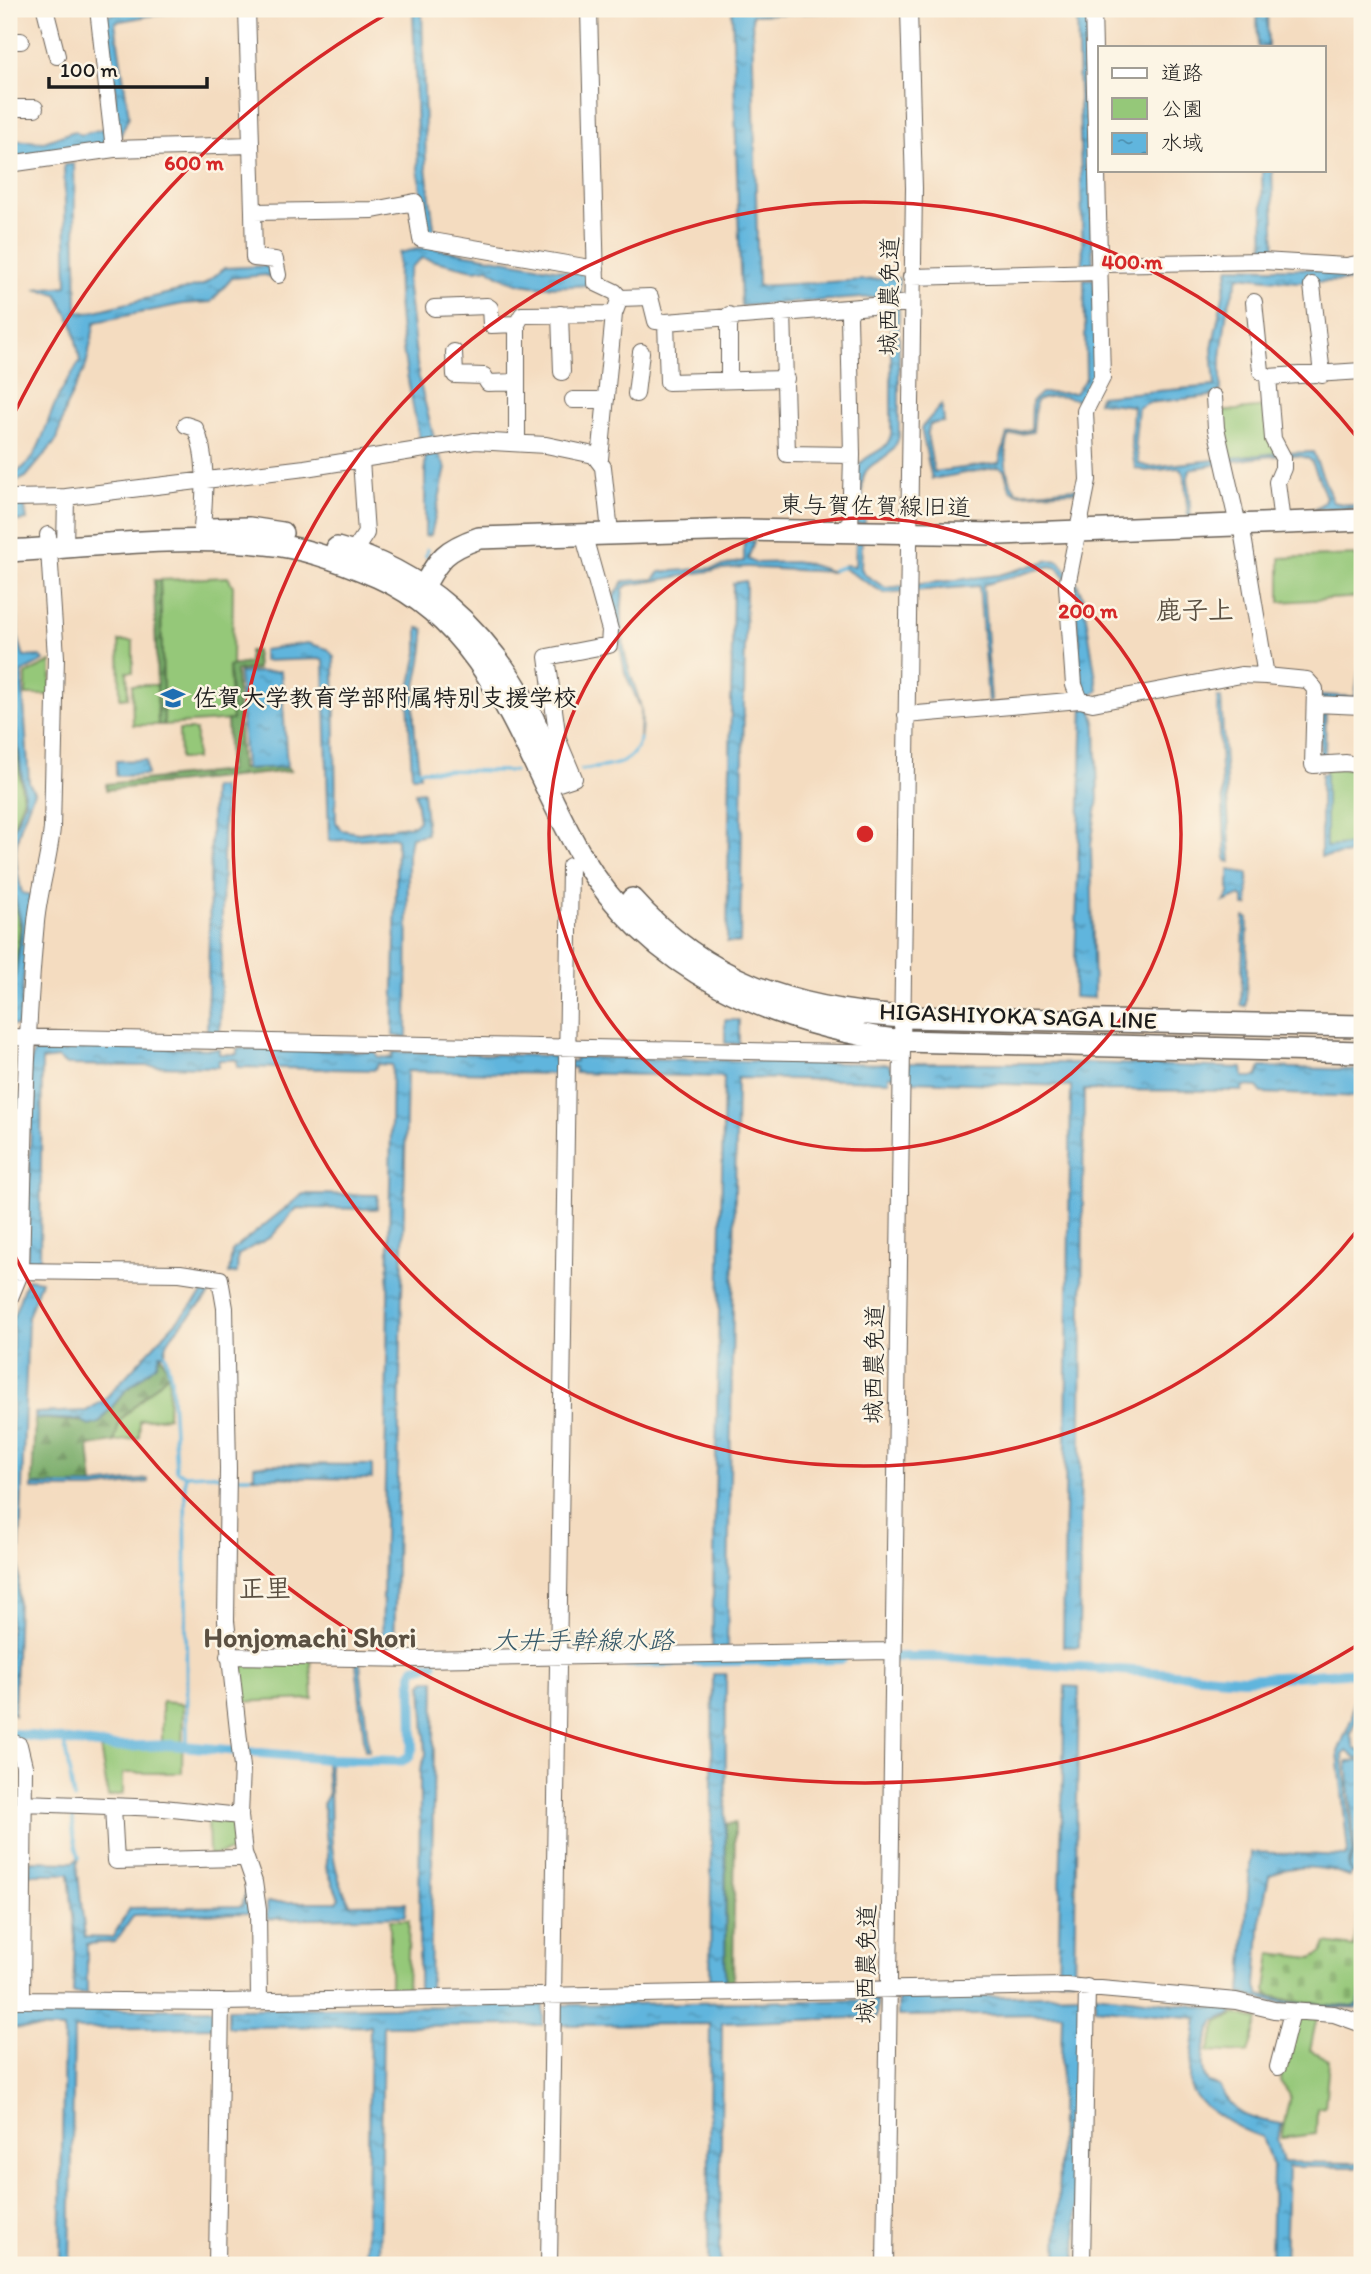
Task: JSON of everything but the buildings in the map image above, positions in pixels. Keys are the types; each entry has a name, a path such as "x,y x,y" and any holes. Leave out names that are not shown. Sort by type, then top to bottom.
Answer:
{"main road":[{"name":"東与賀佐賀線旧道","path":"420,593 452,548 479,538 610,532 909,534 1079,531 1362,520"},
{"name":"HIGASHIYOKA SAGA LINE","path":"9,551 57,542 202,529 259,529 350,558"},
{"name":"HIGASHIYOKA SAGA LINE","path":"9,537 57,542 268,544 388,565 420,593 480,661 518,724 582,856 604,888 642,930 699,975 764,1009 825,1027 902,1060 1362,1052"},
{"name":"HIGASHIYOKA SAGA LINE","path":"420,593 445,603 492,651 528,708 559,783 593,848 617,882 645,913 709,963 779,998 831,1011 903,1017 1362,1026"}],"street":[{"path":"45,9 57,56"},
{"path":"98,9 114,149"},
{"path":"247,9 254,258 275,260 278,275"},
{"path":"589,9 596,282 615,292 617,306 600,459 606,484 610,532"},
{"name":"城西農免道","path":"885,2265 909,534 901,303 911,276 914,188 909,9"},
{"path":"1086,701 1074,685 1067,586 1088,480 1085,411 1102,378 1093,9"},
{"path":"9,108 35,108"},
{"path":"9,164 114,149 251,145"},
{"path":"253,212 373,210 415,202 421,239 596,269"},
{"path":"911,276 1262,261 1346,266 1362,263"},
{"path":"1312,285 1322,375"},
{"path":"517,442 517,324 522,316 617,306 650,297 653,317 656,321 666,322 901,303"},
{"path":"1254,302 1261,371 1268,377 1362,371"},
{"path":"434,308 483,305 490,309 491,325 517,324"},
{"path":"850,533 852,455 849,316 852,309"},
{"path":"783,311 786,454 852,455"},
{"path":"560,314 562,372"},
{"path":"729,315 729,380"},
{"path":"666,322 668,382 786,379"},
{"path":"454,352 455,375 484,376 488,383 516,382"},
{"path":"636,394 641,352"},
{"path":"608,372 639,374"},
{"path":"1268,377 1273,439 1282,454 1283,468 1277,482 1282,523"},
{"path":"1214,397 1216,428 1240,525 1266,676"},
{"path":"573,400 606,400"},
{"path":"186,425 195,428 199,436 203,481 202,529"},
{"path":"10,498 66,496 203,481 430,450 475,441 517,442 568,448 600,459"},
{"path":"350,558 366,533 361,460"},
{"path":"9,1300 15,1271 25,1110 26,1038 41,877 50,850 56,732 57,542 66,496"},
{"path":"559,783 574,778 558,740 547,657 610,645 610,630 583,533"},
{"path":"906,715 1086,701 1241,675 1307,680 1315,689 1320,704 1320,764 1362,766"},
{"path":"1320,704 1362,706"},
{"path":"549,2265 570,866"},
{"path":"9,1037 567,1059 902,1060"},
{"path":"15,1271 180,1273 220,1279 225,1308 228,1477 225,1587 228,1656 239,1750 240,1816 244,1853 254,1882 258,1910 259,2001"},
{"path":"228,1656 421,1666 892,1657"},
{"path":"14,1743 24,1766 15,2000 221,2002 1087,1987 1240,2002 1292,2012 1334,2014 1362,2024"},
{"path":"24,1803 163,1808 240,1816"},
{"path":"113,1807 116,1861 238,1858 244,1853"},
{"path":"1082,2265 1087,1987"},
{"path":"217,2265 221,2002"},
{"path":"1278,2067 1292,2012"}],"green space":[{"path":"1265,407 1277,454 1227,461 1219,412"},
{"path":"1356,555 1362,580 1362,597 1280,602 1280,558"},
{"path":"228,577 233,586 232,664 229,666 232,720 164,725 160,580"},
{"path":"154,580 160,580 164,725 158,725"},
{"path":"119,641 133,641 133,672 127,672 128,697 120,698"},
{"path":"249,651 256,651 257,669 236,671 241,769 287,767 291,771 106,790 106,784 229,771 227,720 232,720 229,666 249,663"},
{"path":"51,662 51,695 26,695 26,674"},
{"path":"132,685 157,685 158,725 133,725"},
{"path":"12,713 23,800 9,838 9,714"},
{"path":"179,730 196,730 196,759 180,759"},
{"path":"1326,767 1362,769 1360,844 1326,848"},
{"path":"9,880 20,927 15,976 9,985"},
{"path":"160,1353 169,1373 120,1420 114,1442 89,1446 93,1485 32,1485 35,1418 99,1423 125,1391 157,1364"},
{"path":"169,1373 168,1417 140,1420 139,1438 114,1442 120,1420"},
{"path":"232,1658 311,1660 313,1699 238,1702"},
{"path":"162,1702 183,1704 182,1773 123,1773 123,1794 108,1797 100,1747 162,1749"},
{"path":"208,1819 236,1823 238,1850 209,1855"},
{"path":"735,1823 733,1987 725,1986 726,1824"},
{"path":"1361,1886 1362,1990 1358,2003 1353,2007 1292,2001 1268,1995 1266,1989 1271,1953 1312,1958 1322,1953 1326,1943 1354,1947"},
{"path":"390,1920 409,1920 407,1993 390,1994"},
{"path":"1236,2014 1258,2020 1248,2053 1208,2051 1218,2022"},
{"path":"1294,2017 1317,2017 1310,2050 1329,2060 1325,2107 1317,2108 1316,2134 1281,2138 1290,2095 1280,2081"}],"water":[{"path":"138,9 188,9 115,22 129,116 119,139 113,120 116,91 103,16"},
{"path":"413,9 422,9 426,168 435,235 427,234 418,169"},
{"path":"732,9 897,9 752,15 758,286 899,278 899,437 887,456 868,468 863,478 865,524 855,524 854,484 857,470 864,460 886,445 891,434 891,296 741,306"},
{"path":"1077,9 1087,9 1093,266 1083,266"},
{"path":"1257,9 1267,9 1268,46 1258,46"},
{"path":"105,128 107,143 9,158 9,140 44,142 74,131 81,135"},
{"path":"74,164 77,310 87,313 203,285 225,268 267,266 272,279 266,275 232,278 211,302 183,304 95,322 86,366 66,406 57,440 26,477 14,483 10,493 24,501 27,520 9,522 9,476 19,471 34,455 57,398 80,361 73,325 57,294 35,289 67,286 64,165"},
{"path":"1262,172 1272,172 1275,255 1264,256"},
{"path":"426,247 590,275 590,285 550,287 524,284 499,276 488,268 474,270 422,258 411,267 407,280 419,380 438,453 446,468 431,535 425,536 425,457 428,453 421,447 407,375 400,325 398,276 399,253"},
{"path":"1229,267 1362,270 1362,281 1297,282 1239,276 1227,309 1221,358 1221,391 1211,396 1147,403 1138,408 1135,441 1139,464 1150,467 1277,453 1313,452 1333,502 1354,506 1362,503 1362,509 1324,508 1311,511 1323,503 1326,497 1311,461 1304,457 1273,456 1191,469 1188,477 1191,518 1188,518 1184,474 1180,468 1146,471 1135,468 1131,442 1133,406 1098,402 1100,396 1215,386 1212,348"},
{"path":"1084,279 1094,279 1097,380 1082,402 1059,397 1046,397 1036,401 1033,432 1009,436 1005,458 1009,479 1017,492 1079,488 1078,491 1017,494 1010,489 1004,470 999,467 932,479 921,428 942,404 944,422 930,424 927,434 934,472 999,463 1007,434 1031,430 1032,401 1041,393 1075,393 1086,378"},
{"path":"744,541 754,541 748,559 755,563 802,562 833,572 747,567 628,585 623,589 623,638 628,666 641,708 625,673 615,621 613,598 624,581 654,579 660,572 713,568 744,561"},
{"path":"856,541 862,541 861,568 864,574 886,588 999,575 1050,560 1059,561 1077,583 1083,598 1098,691 1091,695 1096,726 1098,799 1091,845 1094,998 1074,997 1083,704 1077,649 1080,642 1072,587 1058,568 1050,566 983,585 991,700 988,702 979,586 884,593 843,568 844,565 855,566"},
{"path":"9,569 15,569 18,637 24,657 40,656 44,661 22,672 29,782 34,792 17,841 16,852 22,893 31,895 19,1026 9,1025 22,927 9,872 9,842 25,801 14,712 9,712 9,704 14,703 9,637"},
{"path":"746,581 740,943 727,942 733,583"},
{"path":"418,628 424,629 414,708 420,776 412,776 408,697 418,653"},
{"path":"307,643 328,649 334,657 336,822 341,830 359,833 414,825 419,820 415,792 423,791 427,834 411,837 408,854 407,1037 393,1036 397,839 393,837 329,841 324,661 263,661 263,650"},
{"path":"1362,648 1362,704 1326,701 1325,756 1320,757 1321,695 1355,697"},
{"path":"281,671 287,767 245,769 239,673"},
{"path":"1217,697 1221,698 1231,862 1226,861"},
{"path":"146,760 147,775 116,776 116,761"},
{"path":"1326,773 1326,847 1360,844 1362,841 1362,853 1321,857 1321,774"},
{"path":"221,787 224,797 220,1033 207,1032 212,788"},
{"path":"1229,870 1248,873 1248,906 1244,906 1244,898 1239,896 1224,902 1229,894"},
{"path":"1244,917 1248,918 1246,1006 1241,1005"},
{"path":"725,1020 739,1020 739,1044 725,1043"},
{"path":"66,1046 219,1049 219,1054 237,1054 237,1048 375,1052 378,1057 392,1058 393,1052 400,1052 557,1056 559,1061 575,1062 575,1057 889,1064 890,1068 909,1068 909,1063 1084,1063 1242,1068 1243,1077 1257,1077 1261,1067 1362,1070 1362,1097 1262,1093 1257,1087 1243,1086 1242,1091 1084,1090 1079,1647 1063,1646 1071,1086 909,1081 909,1075 889,1076 889,1081 737,1078 727,1649 712,1649 724,1077 575,1073 575,1068 558,1068 558,1074 407,1071 394,1652 382,1652 392,1065 378,1064 374,1070 237,1067 237,1060 219,1060 218,1067 66,1065 58,1058 42,1060 40,1264 27,1264 31,1114 17,1114 15,1119 9,1119 9,1101 16,1101 17,1107 34,1051 66,1052"},
{"path":"303,1194 378,1195 377,1209 297,1208 271,1237 238,1255 237,1273 229,1274 232,1251"},
{"path":"27,1279 41,1281 28,1317 14,1715 9,1710 13,1318"},
{"path":"211,1284 213,1289 177,1329 166,1346 165,1354 160,1354 157,1364 125,1391 99,1423 89,1426 81,1420 35,1418 35,1413 86,1411 104,1400"},
{"path":"372,1465 372,1479 250,1477 254,1475 254,1466"},
{"path":"148,1479 148,1482 92,1489 32,1489 32,1485 93,1485"},
{"path":"356,1663 360,1663 369,1751 365,1750"},
{"path":"713,1674 726,1674 725,1986 710,1986"},
{"path":"426,1680 435,1680 430,1991 419,1992 420,1770 426,1754 422,1684"},
{"path":"1358,1685 1357,1718 1350,1734 1355,1749 1362,1752 1362,1758 1356,1759 1347,1751 1343,1755 1353,1853 1348,1863 1351,1873 1349,1877 1320,1868 1297,1868 1269,1876 1261,1916 1256,1986 1260,1995 1291,2003 1353,2007 1358,2003 1362,1990 1362,2002 1356,2009 1290,2006 1241,1994 1251,1852 1345,1856 1348,1852 1338,1752 1352,1717 1354,1686"},
{"path":"1065,1686 1079,1687 1074,1979 1058,1979"},
{"path":"1362,1761 1362,1872 1352,1873 1349,1866 1355,1851 1347,1762"},
{"path":"326,1763 329,1763 333,1853 336,1870 350,1904 406,1903 405,1916 267,1919 267,1902 336,1902 339,1898 326,1868 328,1854 323,1804 328,1795"},
{"path":"79,1858 77,1865 85,1937 112,1938 130,1908 242,1906 248,1882 249,1913 134,1915 115,1942 87,1944 87,1994 73,1993 75,1937 69,1874 30,1874 30,1861 73,1862"},
{"path":"1081,1994 1076,2265 1057,2265 1062,2014 898,2016 898,1999"},
{"path":"1095,1994 1212,2008 1231,2006 1233,2013 1215,2021 1206,2044 1203,2068 1208,2083 1219,2086 1231,2104 1244,2115 1282,2124 1277,2139 1283,2162 1362,2163 1362,2167 1288,2167 1285,2265 1271,2265 1273,2169 1262,2137 1209,2109 1199,2101 1190,2084 1197,2018 1095,2008"},
{"path":"877,2000 877,2017 722,2023 720,2265 708,2265 710,2024 559,2025 559,2005"},
{"path":"543,2005 543,2025 383,2026 379,2265 366,2265 370,2026 228,2027 228,2009"},
{"path":"214,2009 214,2027 74,2029 70,2265 60,2265 64,2029 9,2028 9,2010"}],"waterway":[{"path":"426,556 427,550"},
{"path":"833,570 843,567"},
{"path":"581,770 625,761 636,749 640,739"},
{"path":"417,770 514,771"},
{"path":"165,1354 171,1378 176,1470 185,1475 187,1746"},
{"path":"185,1475 209,1474 225,1477"},
{"path":"232,1477 250,1477"},
{"name":"大井手幹線水路","path":"890,1657 942,1657 1243,1679 1362,1672"},
{"name":"大井手幹線水路","path":"627,1663 842,1659"},
{"name":"大井手幹線水路","path":"9,1733 114,1747 172,1745 328,1759 401,1761 409,1757 413,1746 412,1674 415,1668 433,1664"},
{"path":"65,1746 74,1799"},
{"path":"73,1813 73,1832 79,1858"}],"place":[{"name":"佐賀大学教育学部附属特別支援学校","path":"173,698"}],"district":[{"name":"鹿子上","path":"1195,610"},
{"name":"正里","path":"265,1588"},
{"name":"Honjomachi Shori","path":"310,1637"}]}
